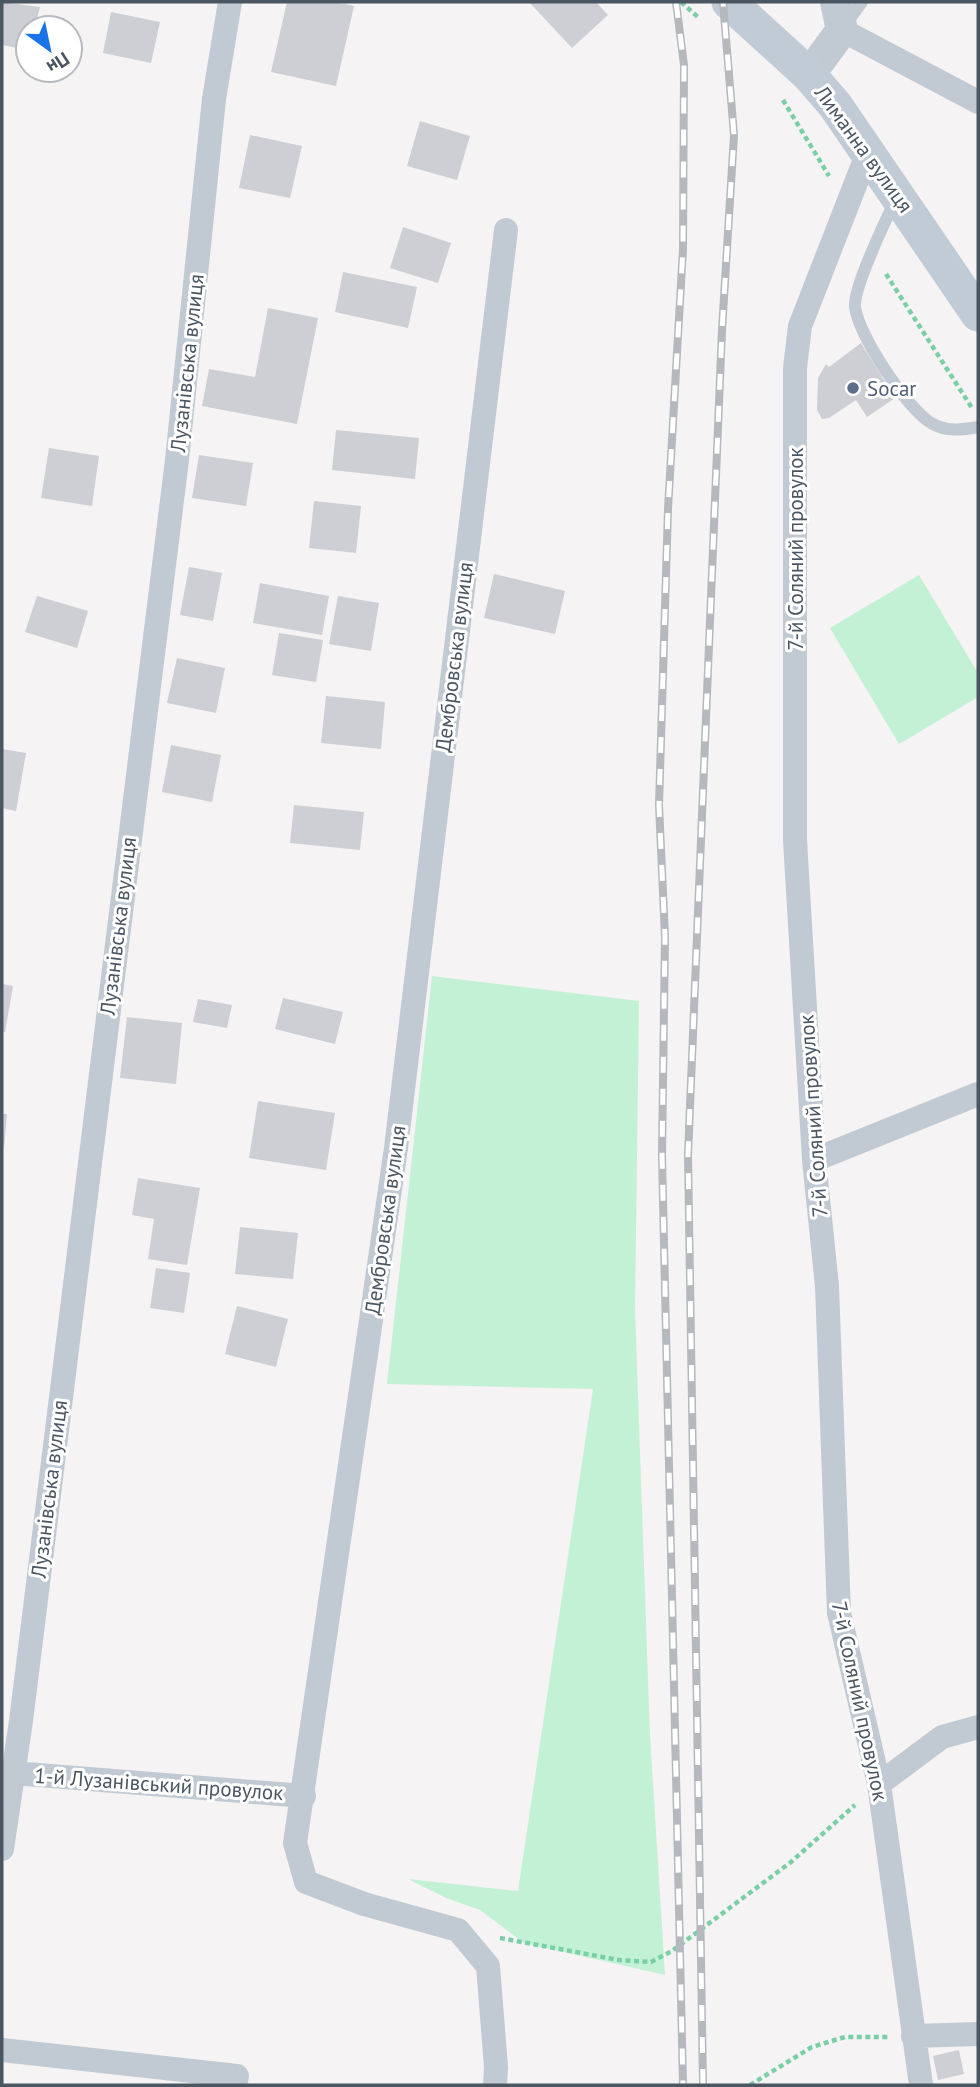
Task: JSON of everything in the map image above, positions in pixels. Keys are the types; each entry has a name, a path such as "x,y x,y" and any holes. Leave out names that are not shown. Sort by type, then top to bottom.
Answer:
{"main road":[{"name":"Лиманна вулиця","path":"729,2 809,75 835,105 978,314"}],"street":[{"name":"Лузанівська вулиця","path":"2,1849 13,1773 11,1720 177,460 214,99 230,2"},
{"path":"809,75 839,16 978,102"},
{"name":"7-й Соляний провулок","path":"868,152 800,326 795,368 795,840 814,1160 827,1286 839,1614 879,1784 921,2085"},
{"name":"Дембровська вулиця","path":"458,1930 364,1904 306,1882 295,1843 304,1796 396,1148 506,230"},
{"path":"814,1160 978,1094"},
{"path":"879,1784 942,1737 978,1727"},
{"name":"1-й Лузанівський провулок","path":"13,1773 304,1796"},
{"path":"458,1930 488,1966 495,2085"},
{"path":"913,2036 978,2034"},
{"path":"2,2050 237,2076 235,2085"}],"lane":[{"path":"839,16 862,2"},
{"path":"898,194 873,251 855,304 863,333 914,409 933,424 956,431 978,427"}],"path":[{"path":"458,1930 619,1959 651,1962 672,1951 791,1862 879,1784"},
{"path":"751,2085 812,2047 845,2037 913,2036"}],"green space":[{"path":"919,575 978,673 978,697 899,744 830,628"},
{"path":"432,976 639,1001 635,1310 650,1736 665,1975 524,1943 480,1910 446,1898 408,1879 518,1891 593,1389 387,1384"}],"building":[{"path":"2,2 40,7 38,14 14,14 14,47 2,45"},
{"path":"287,2 334,2 354,6 336,86 271,72"},
{"path":"529,2 596,2 608,15 572,48"},
{"path":"111,12 160,22 151,63 103,53"},
{"path":"420,121 470,136 457,180 407,166"},
{"path":"250,135 302,146 290,198 239,188"},
{"path":"403,227 451,243 438,283 390,268"},
{"path":"343,272 417,287 408,328 335,312"},
{"path":"268,308 318,318 297,424 202,406 209,369 255,377"},
{"name":"Socar","path":"861,343 895,398 867,417 856,400 829,418 822,419 817,410 818,378 826,364 829,367"},
{"path":"336,430 419,438 415,479 332,470"},
{"path":"49,448 99,456 92,506 41,498"},
{"path":"199,455 253,463 246,506 192,498"},
{"path":"314,501 361,506 356,553 309,548"},
{"path":"189,567 222,573 213,621 180,615"},
{"path":"494,574 565,591 555,634 484,618"},
{"path":"260,583 329,596 322,635 253,623"},
{"path":"37,596 88,611 77,648 25,632"},
{"path":"338,596 379,603 371,651 329,644"},
{"path":"279,633 323,640 316,682 272,675"},
{"path":"177,658 225,668 216,713 167,703"},
{"path":"326,696 385,702 381,749 321,743"},
{"path":"171,745 221,755 212,802 162,792"},
{"path":"2,749 26,753 16,811 2,808"},
{"path":"294,805 364,812 360,850 290,843"},
{"path":"2,984 13,986 5,1032 2,1032"},
{"path":"283,998 343,1012 335,1044 275,1029"},
{"path":"198,999 232,1005 227,1028 193,1022"},
{"path":"127,1017 182,1023 176,1084 120,1078"},
{"path":"258,1101 335,1113 326,1170 249,1158"},
{"path":"2,1114 7,1114 4,1148 2,1148"},
{"path":"138,1178 200,1188 187,1265 148,1259 154,1219 132,1215"},
{"path":"240,1227 298,1233 293,1279 235,1274"},
{"path":"156,1268 190,1273 184,1313 150,1308"},
{"path":"237,1306 288,1319 276,1367 225,1354"},
{"path":"959,2050 964,2074 938,2080 933,2056"}],"railway":[{"path":"676,2 684,65 683,249 668,509 659,805 665,937 662,1155 683,2085"},
{"path":"703,2085 688,1155 722,330 734,135 723,2"}],"place":[{"name":"Socar","path":"853,388"}]}
